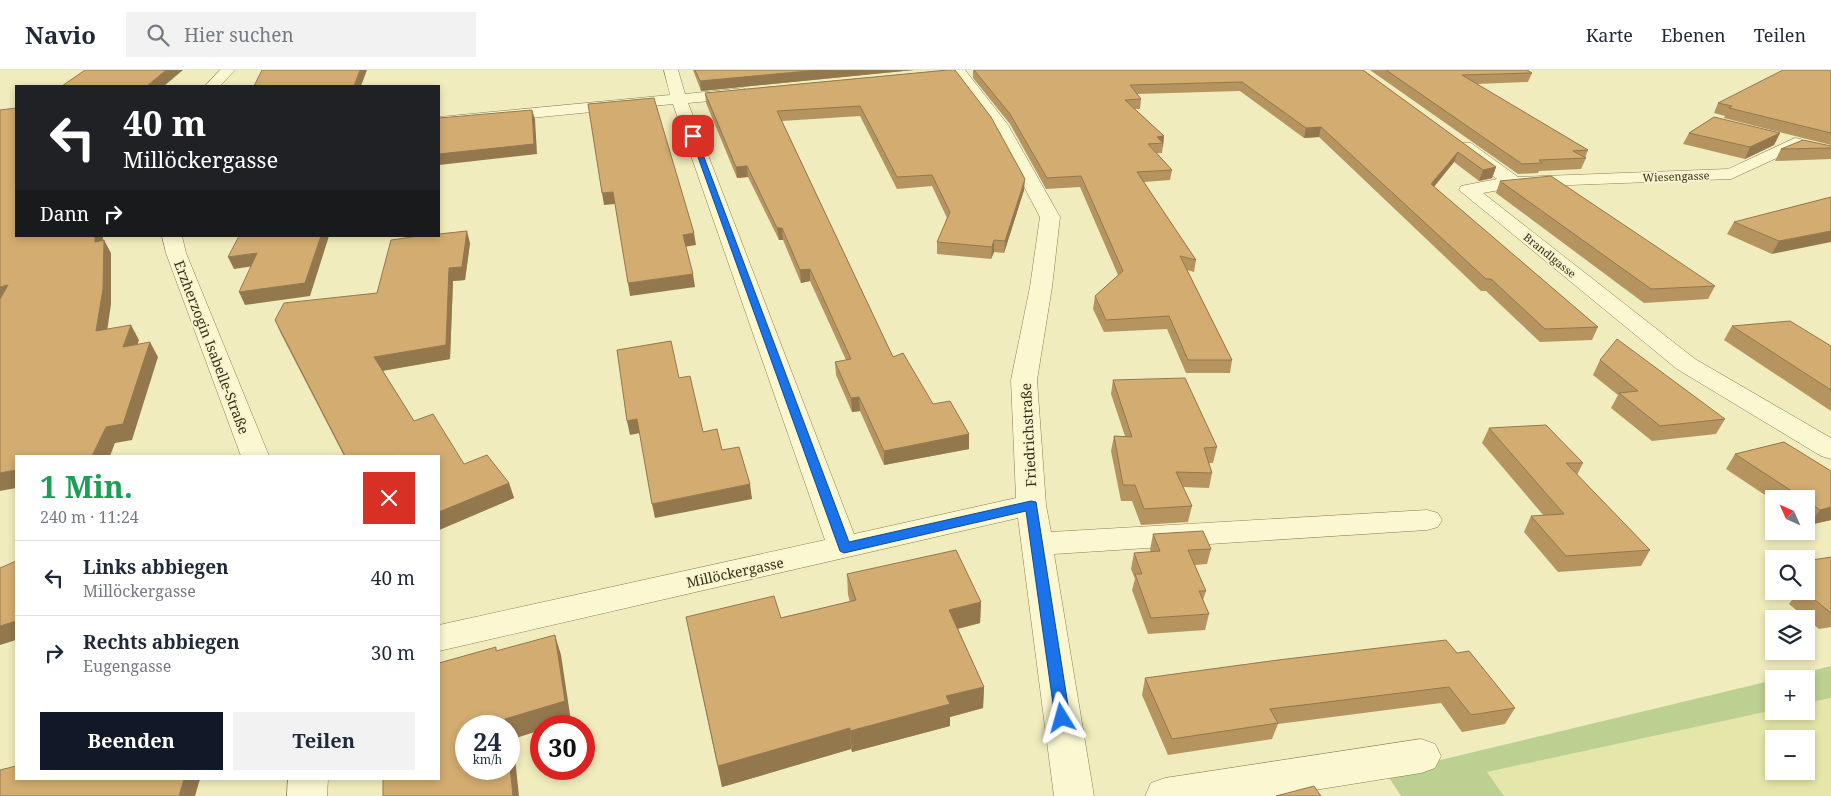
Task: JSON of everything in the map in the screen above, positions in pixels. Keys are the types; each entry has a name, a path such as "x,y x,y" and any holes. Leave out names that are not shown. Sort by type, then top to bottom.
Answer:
{"street":[{"path":"213,85 228,70"},
{"path":"671,70 679,99 844,548"},
{"name":"Friedrichstraße","path":"958,72 1000,125 1050,217 1041,287 1024,380 1031,505 1074,796"},
{"path":"440,122 756,92"},
{"path":"1767,136 1813,147"},
{"path":"1451,137 1513,182"},
{"name":"Wiesengasse","path":"1513,182 1731,174 1795,143"},
{"name":"Brandlgasse","path":"1513,182 1468,190 1686,364 1831,450"},
{"name":"Erzherzogin Isabelle-Straße","path":"172,237 176,253 256,455"},
{"name":"Millöckergasse","path":"440,638 1031,505"},
{"path":"1037,544 1427,520"},
{"path":"1165,796 1421,756"},
{"path":"307,796 308,780"}],"green space":[{"path":"1831,666 1831,698 1815,701 1815,670"},
{"path":"1765,682 1765,712 1487,772 1504,796 1401,796 1386,773"},
{"path":"1831,698 1831,796 1504,796 1487,772 1765,712 1765,720 1815,720 1815,701"}],"building":[{"path":"85,70 166,70 148,85 63,85"},
{"path":"262,70 360,70 354,85 254,85"},
{"path":"695,70 819,70 700,81"},
{"path":"955,70 991,117 1025,179 1005,241 994,240 992,247 937,242 950,212 932,175 897,177 860,106 777,111 893,357 903,353 933,404 950,401 969,434 884,451 859,397 851,398 835,362 851,359 810,269 800,270 782,228 777,228 747,166 736,167 705,93"},
{"path":"974,70 1363,70 1496,167 1483,170 1458,152 1431,184 1598,327 1545,329 1491,279 1486,279 1321,127 1306,128 1242,82 1130,85 1141,99 1125,100 1164,136 1157,137 1163,143 1148,144 1172,170 1137,172 1196,260 1180,256 1232,360 1188,360 1169,316 1106,320 1095,296 1123,271 1081,176 1047,178 1010,114"},
{"path":"1386,70 1527,70 1532,73 1462,75 1588,150 1573,151 1586,158 1539,160 1542,163 1522,164"},
{"path":"1783,70 1831,70 1831,133 1729,108 1732,106 1718,103"},
{"path":"654,98 694,233 683,235 693,274 628,283 613,192 602,193 588,104"},
{"path":"15,108 15,237 95,237 95,242 104,240 103,289 96,331 131,325 123,347 150,342 123,424 106,427 92,455 15,455 15,470 0,473 0,299 8,285 0,287 0,110"},
{"path":"532,110 534,144 440,154 440,118"},
{"path":"1714,117 1780,133 1750,147 1689,133"},
{"path":"1803,140 1831,146 1831,148 1781,149"},
{"path":"1551,176 1715,286 1651,289 1500,181"},
{"path":"1831,197 1831,231 1779,241 1734,222"},
{"path":"467,231 462,267 449,268 446,345 374,357 414,421 433,414 464,464 487,455 509,483 440,512 440,455 344,455 275,320 284,303 377,293 391,240 412,237 440,237 440,234"},
{"path":"238,237 321,237 305,283 239,292 257,253 228,257"},
{"path":"1790,321 1831,346 1831,390 1732,326"},
{"path":"1617,339 1725,419 1660,426 1619,393 1638,391 1600,360"},
{"path":"671,341 679,378 690,376 703,432 717,429 722,450 739,447 750,484 652,504 637,419 627,421 617,350"},
{"path":"1185,378 1217,447 1204,448 1212,473 1176,472 1192,506 1144,509 1135,485 1123,485 1114,436 1132,437 1113,380"},
{"path":"1546,425 1583,463 1566,463 1650,550 1566,556 1531,516 1564,514 1489,428"},
{"path":"1784,442 1831,471 1831,507 1820,510 1815,506 1815,490 1790,490 1735,454"},
{"path":"1203,531 1211,549 1188,550 1206,591 1199,591 1209,614 1151,618 1135,574 1142,574 1134,553 1160,551 1153,534"},
{"path":"956,550 981,602 949,610 984,687 946,696 950,704 850,731 850,728 718,766 686,617 774,596 781,618 856,600 847,574"},
{"path":"1831,557 1831,613 1815,600 1815,560"},
{"path":"15,561 15,621 0,626 0,568"},
{"path":"555,635 565,701 518,715 455,715 455,780 511,780 513,796 383,796 383,780 440,780 440,663 496,647 496,651"},
{"path":"1446,640 1457,653 1469,651 1515,708 1471,715 1449,687 1270,709 1278,723 1172,739 1145,678 1278,660"},
{"path":"15,766 15,780 184,780 179,796 0,796 0,770"},
{"path":"1314,786 1321,796 1276,796"}],"route":[{"path":"693,136 844,548 1031,505 1062,718"}]}
